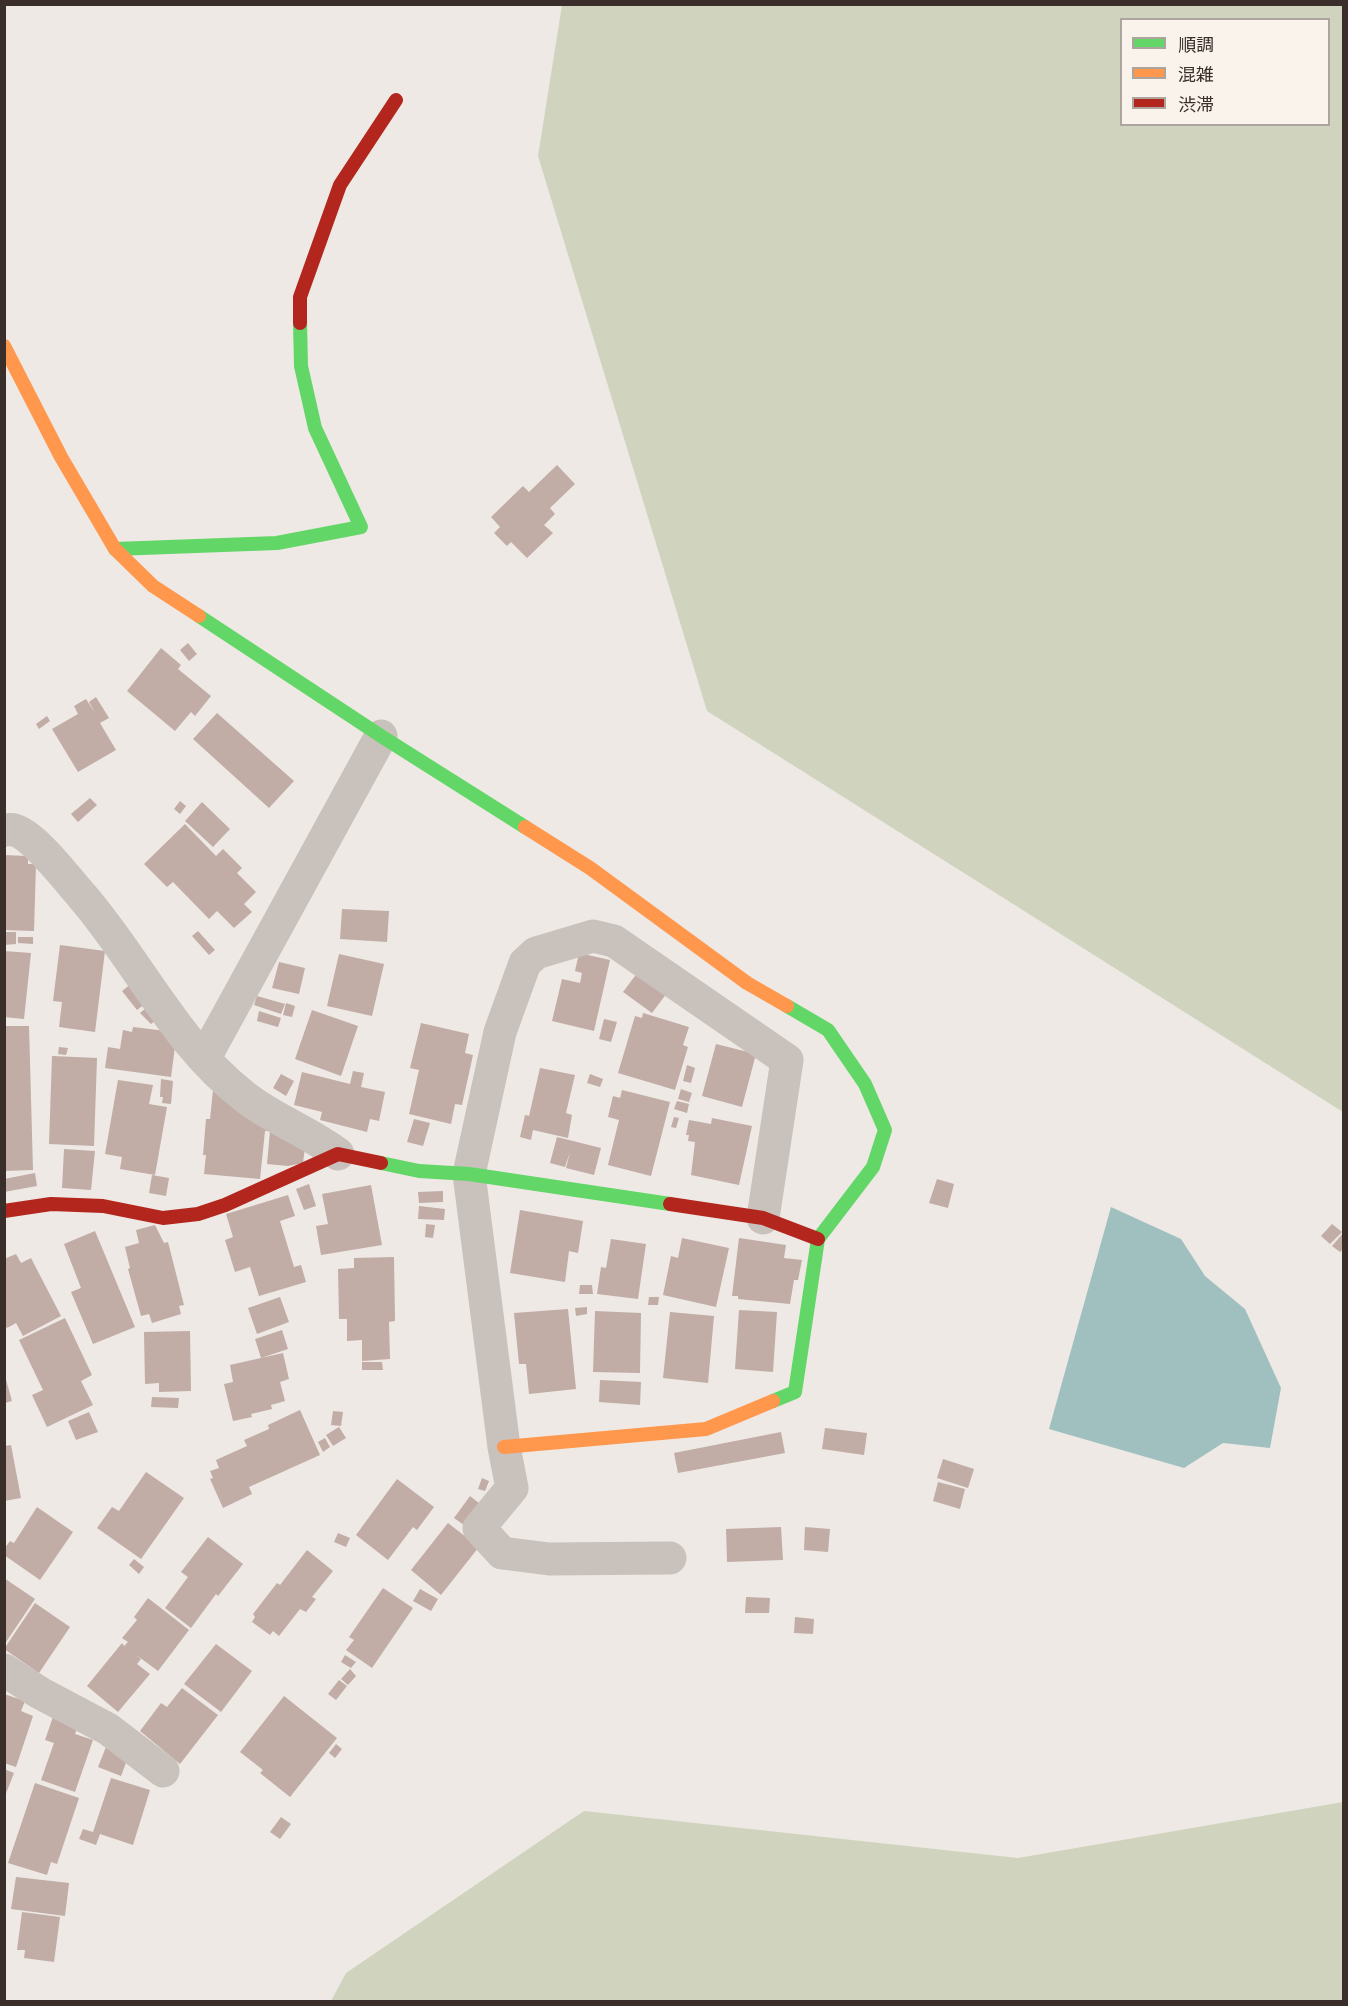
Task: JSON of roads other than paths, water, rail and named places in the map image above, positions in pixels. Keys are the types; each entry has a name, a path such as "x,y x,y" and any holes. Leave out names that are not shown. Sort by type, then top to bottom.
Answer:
{"street":[{"path":"115,549 277,543 361,527 315,428 301,366 300,297 340,185 396,100"},
{"path":"4,346 61,457 115,549 153,586 381,736 590,868 747,983 828,1030 865,1084 885,1130 873,1167 818,1239 795,1392 706,1429 504,1447"},
{"path":"204,1059 381,736"},
{"path":"4,830 14,830 38,845 102,919 174,1025 204,1059 245,1097 338,1154 419,1172 469,1174 763,1218 818,1239"},
{"path":"670,1558 549,1559 502,1553 479,1528 512,1488 504,1447 469,1174 500,1032 525,963 536,953 593,936 614,941 787,1060 763,1218"},
{"path":"4,1211 51,1204 103,1206 163,1218 198,1214 225,1205 338,1154"},
{"path":"4,1670 40,1693 108,1729 163,1771"}],"water":[{"path":"1111,1207 1181,1239 1205,1276 1245,1309 1281,1388 1270,1448 1223,1443 1184,1468 1049,1429"}]}
